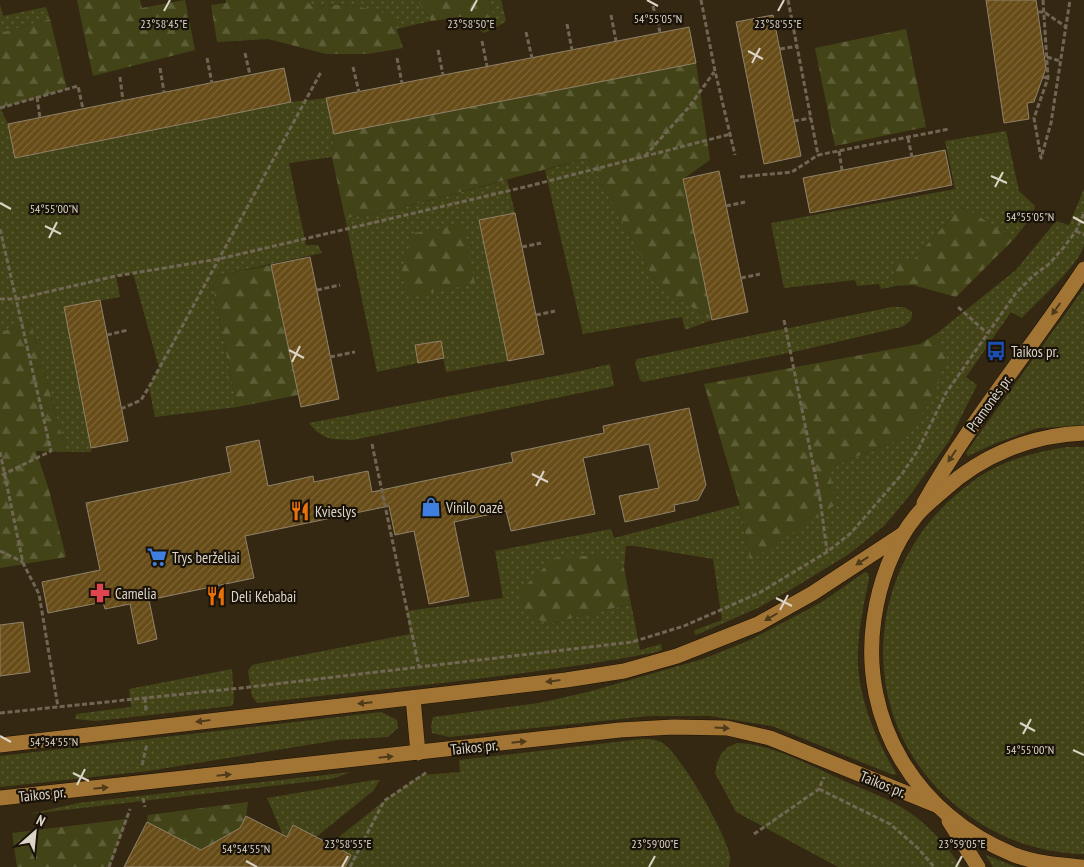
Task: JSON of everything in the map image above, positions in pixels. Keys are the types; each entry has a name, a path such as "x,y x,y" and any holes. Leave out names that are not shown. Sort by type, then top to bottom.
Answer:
{"main road":[{"name":"Pramonės pr.","path":"917,515 940,473 965,436 1084,269"},
{"path":"978,867 940,809 912,777 893,745 880,711 872,675 871,638 876,602 888,567 903,534 917,515 959,475 997,453 1039,439 1084,434"},
{"path":"0,745 624,672 677,656 758,624 813,593 903,534"},
{"path":"413,698 418,753"},
{"name":"Taikos pr.","path":"0,798 620,730 673,727 727,728 770,738 940,809"},
{"path":"940,809 977,837 1014,854 1052,865 1082,867"}],"path":[{"path":"701,0 715,71 736,155"},
{"path":"788,0 818,155"},
{"path":"1043,0 1048,78 1034,118 1041,158 1050,123 1070,0"},
{"path":"653,6 660,32"},
{"path":"1038,12 1044,12 1066,27"},
{"path":"611,15 616,41"},
{"path":"567,24 572,50"},
{"path":"526,32 532,58"},
{"path":"482,40 487,66"},
{"path":"780,49 798,46"},
{"path":"438,50 443,75"},
{"path":"245,53 250,75"},
{"path":"1047,57 1060,60"},
{"path":"207,58 212,82"},
{"path":"397,58 402,83"},
{"path":"353,67 359,92"},
{"path":"160,68 164,92"},
{"path":"645,156 689,107 715,71"},
{"path":"121,409 142,400 321,72"},
{"path":"120,77 123,101"},
{"path":"1043,77 1048,78"},
{"path":"0,108 78,86 83,109"},
{"path":"36,97 40,118"},
{"path":"794,121 812,118"},
{"path":"740,177 792,172 818,155 948,129"},
{"path":"0,299 17,299 116,276 219,259 529,186 731,134"},
{"path":"908,137 912,156"},
{"path":"839,151 842,170"},
{"path":"726,206 745,202"},
{"path":"0,713 632,642 684,626 721,611 759,593 827,552 850,533 902,474 918,450 946,393 1016,293 1033,276 1049,264 1076,230 1084,213"},
{"path":"0,229 51,451 0,476"},
{"path":"1076,230 1084,235"},
{"path":"522,247 541,243"},
{"path":"741,278 760,274"},
{"path":"316,290 340,285"},
{"path":"958,306 987,333"},
{"path":"536,315 555,311"},
{"path":"784,320 820,500 827,552"},
{"path":"107,334 128,330"},
{"path":"330,357 355,352"},
{"path":"372,444 419,667"},
{"path":"0,452 23,563 39,594 58,707"},
{"path":"0,551 23,563"},
{"path":"145,698 148,742 140,772 140,784 145,807"},
{"path":"350,867 384,801 427,772"},
{"path":"754,834 819,789 890,824 919,849 934,867"},
{"path":"108,867 130,809"}],"green space":[{"path":"77,0 140,0 142,8 185,0 195,50 93,76"},
{"path":"226,0 304,0 315,7 348,4 392,15 403,48 367,54 326,54 268,39 217,42 211,5 226,3"},
{"path":"304,0 417,0 431,21 396,29 391,15 348,4 315,7"},
{"path":"417,0 488,0 497,27 484,33 462,17 431,21"},
{"path":"488,0 501,0 506,21 497,27"},
{"path":"0,4 3,16 46,7 50,19 0,33"},
{"path":"50,19 67,89 0,108 0,33"},
{"path":"906,29 926,127 835,146 815,48"},
{"path":"696,63 710,160 683,179 712,320 657,285 588,158 385,212 345,218 332,157 334,134"},
{"path":"326,98 334,134 332,157 289,163 306,245 318,245 322,253 211,277 237,407 155,417 149,387 159,368 133,273 116,276 120,297 64,307 91,448 91,452 66,452 31,323 0,332 0,108 8,124 16,158 291,102"},
{"path":"1006,131 1019,191 1035,206 1033,215 1014,239 961,207 914,259 894,260 895,286 881,289 879,284 857,286 855,280 784,288 771,223 955,189 945,141"},
{"path":"588,158 657,285 712,320 685,330 682,317 583,334 545,170"},
{"path":"507,180 515,213 479,221 508,361 446,372 440,341 415,345 418,363 377,372 345,218 385,212"},
{"path":"1084,189 1084,244 1081,252 1067,272 1022,318 1011,312 966,377 977,385 949,441 910,495 884,526 849,554 792,589 758,608 696,635 695,630 722,620 713,559 626,546 624,568 604,556 548,624 631,604 640,650 661,644 662,650 607,661 457,681 257,703 252,696 248,671 252,665 410,634 407,611 503,598 495,551 611,529 614,538 740,505 750,561 838,464 903,438 946,360 936,334 1016,270 1056,221 1069,225"},
{"path":"961,207 1014,239 956,297 913,285 895,286 894,259 914,259"},
{"path":"464,225 475,284 410,296 401,274 413,233"},
{"path":"271,265 298,395 237,407 211,277"},
{"path":"1084,288 1084,426 1038,428 996,443 968,456 966,453"},
{"path":"892,307 904,307 912,312 911,320 901,327 798,351 643,382 640,380 635,363 637,359"},
{"path":"31,323 66,452 36,451 49,490 66,557 0,568 0,332"},
{"path":"936,334 946,360 932,401 903,438 838,464 830,472 835,505 750,561 740,505 704,384 920,344"},
{"path":"610,364 614,386 353,440 328,438 319,433 309,423 576,372"},
{"path":"1067,447 1084,447 1084,854 1052,851 1036,847 1021,843 991,830 964,812 927,777 902,736 887,692 883,646 890,600 907,556 935,516 972,482 994,468 1018,458"},
{"path":"604,556 624,568 631,604 548,624 524,613 518,599 525,586 554,558"},
{"path":"865,572 868,573 869,579 858,651 860,683 874,731 897,775 772,726 710,716 649,716 449,737 432,733 433,717 539,703 588,692 703,659 750,640 822,602"},
{"path":"232,669 234,700 232,706 96,721 75,719 76,714 131,707 129,689"},
{"path":"381,712 397,720 398,728 388,737 338,740 148,771 0,787 0,756"},
{"path":"642,739 656,740 664,744 692,779 727,845 730,856 729,867 345,867 351,855 330,844 384,801 422,775 460,772 459,760"},
{"path":"737,743 751,744 780,752 881,796 909,812 931,830 950,851 961,867 838,867 736,812 715,773 721,754 728,747"},
{"path":"351,772 332,779 30,814 78,803"},
{"path":"380,780 373,791 316,837 287,837 283,835 267,798"},
{"path":"248,802 246,816 240,828 201,850 147,822 148,815"},
{"path":"127,819 109,867 17,867 12,833"},
{"path":"986,855 1016,867 993,867"}],"building":[{"path":"986,0 1036,0 1046,68 1034,102 1027,103 1029,119 1004,123"},
{"path":"773,15 801,156 764,164 736,22"},
{"path":"689,27 696,63 334,134 326,98"},
{"path":"284,68 291,102 15,158 8,124"},
{"path":"945,150 952,185 810,213 803,178"},
{"path":"719,171 748,312 712,320 683,179"},
{"path":"515,213 544,354 508,361 479,220"},
{"path":"310,257 339,399 301,407 271,265"},
{"path":"100,300 128,441 91,448 64,307"},
{"path":"441,341 444,358 418,363 415,345"},
{"path":"689,408 706,485 698,500 674,505 675,511 625,522 619,496 659,488 649,444 583,458 595,514 511,531 506,511 454,522 469,596 429,604 414,531 395,535 389,506 245,536 254,578 149,600 157,639 138,644 130,604 105,609 103,602 48,613 42,582 100,570 86,503 231,472 226,447 259,440 268,486 313,476 314,482 368,471 372,492 513,462 511,453 604,433 603,426"},
{"path":"23,622 30,672 0,676 0,625"},
{"path":"246,816 287,837 293,825 351,855 345,867 124,867 147,822 201,850 240,828"}],"place":[{"name":"Taikos pr.","path":"996,351"},
{"name":"Vinilo oazė","path":"431,507"},
{"name":"Kvieslys","path":"300,511"},
{"name":"Trys berželiai","path":"157,557"},
{"name":"Camelia","path":"100,593"},
{"name":"Deli Kebabai","path":"216,596"}]}
